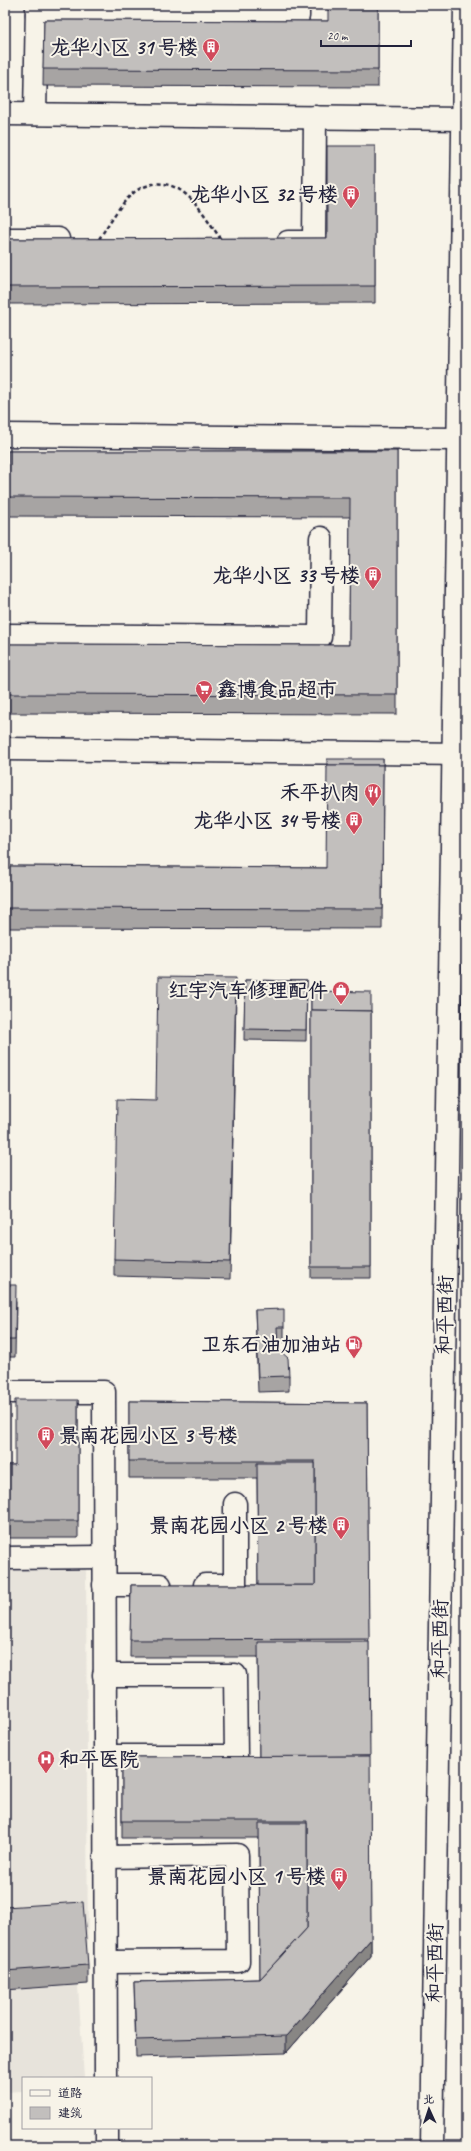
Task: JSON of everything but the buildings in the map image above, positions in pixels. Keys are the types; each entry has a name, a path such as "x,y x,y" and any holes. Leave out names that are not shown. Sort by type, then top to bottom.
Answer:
{"street":[{"path":"35,114 37,9 298,16 298,5"},
{"name":"和平西街","path":"432,2146 460,754 459,439 465,5"},
{"path":"5,114 464,119"},
{"path":"268,242 314,242 315,117"},
{"path":"5,239 99,239"},
{"path":"5,435 459,439"},
{"path":"5,635 320,637 321,538"},
{"path":"5,749 460,754"},
{"path":"5,1392 104,1392 106,2077"},
{"path":"104,1585 234,1585 235,1504"},
{"path":"5,1558 104,1558"},
{"path":"104,1674 236,1675 236,1756 104,1756"},
{"path":"105,1857 237,1855 238,1961 106,1962"},
{"path":"107,2129 107,2146"}],"path":[{"path":"99,239 132,193 145,186 159,183 173,186 185,193 222,242"}],"shaded area":[{"name":"和平医院","path":"86,1562 88,1984 78,1986 84,2077 22,2077 22,2091 5,2092 5,1565"}],"place":[{"name":"龙华小区 31 号楼","path":"211,62"},
{"name":"龙华小区 32 号楼","path":"351,209"},
{"name":"龙华小区 33 号楼","path":"373,590"},
{"name":"鑫博食品超市","path":"204,704"},
{"name":"禾平扒肉","path":"373,807"},
{"name":"龙华小区 34 号楼","path":"354,835"},
{"name":"红宇汽车修理配件","path":"341,1005"},
{"name":"卫东石油加油站","path":"354,1359"},
{"name":"景南花园小区 3 号楼","path":"46,1450"},
{"name":"景南花园小区 2 号楼","path":"341,1540"},
{"name":"和平医院","path":"46,1774"},
{"name":"景南花园小区 1 号楼","path":"339,1891"}]}
